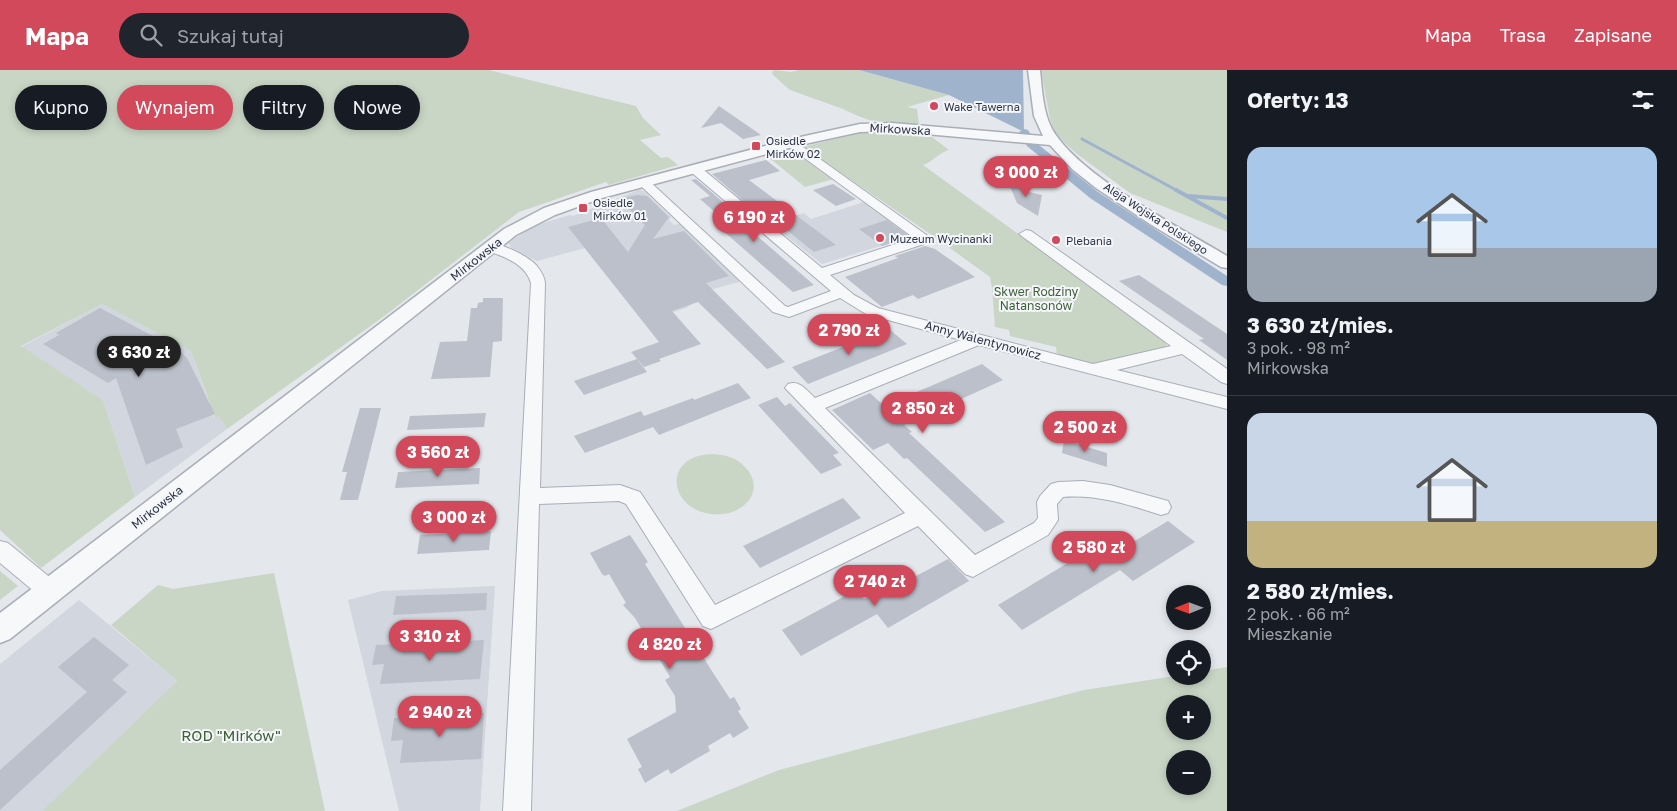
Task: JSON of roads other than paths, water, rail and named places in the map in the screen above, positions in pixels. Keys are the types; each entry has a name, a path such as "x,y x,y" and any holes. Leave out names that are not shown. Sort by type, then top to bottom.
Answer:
{"street":[{"name":"Aleja Wojska Polskiego","path":"1034,70 1043,123 1054,141 1075,162 1109,189 1227,263"},
{"name":"Mirkowska","path":"0,630 491,247 518,227 546,212 695,169 856,128 874,126 1054,141"},
{"path":"792,144 925,239 821,273"},
{"name":"Anny Walentynowicz","path":"695,169 859,305 879,313 1227,402"},
{"path":"644,183 779,309 789,312 843,292"},
{"path":"1026,234 1227,378"},
{"path":"491,247 527,264 538,280 531,496 517,811"},
{"path":"812,406 978,339"},
{"path":"1092,369 1184,348"},
{"path":"794,388 974,567 1041,529 1048,520 1048,502 1058,490 1070,488 1134,498 1161,507"},
{"path":"531,496 620,493 633,498 711,618 922,514"},
{"path":"0,550 50,591"}],"water":[{"path":"859,70 1023,70 1024,132 949,95"}],"waterway":[{"path":"1024,132 1031,144 1094,195 1227,282"},
{"path":"1082,139 1178,191"},
{"path":"1176,190 1227,218"},
{"path":"1188,196 1227,199"}],"place":[{"name":"Wake Tawerna","path":"934,106"},
{"name":"Osiedle Mirków 02","path":"756,146"},
{"name":"Osiedle Mirków 01","path":"583,208"},
{"name":"Muzeum Wycinanki","path":"880,238"},
{"name":"Plebania","path":"1056,240"}],"park label":[{"name":"Skwer Rodziny Natansonów","path":"1036,298"},
{"name":"ROD \"Mirków\"","path":"231,735"}]}
